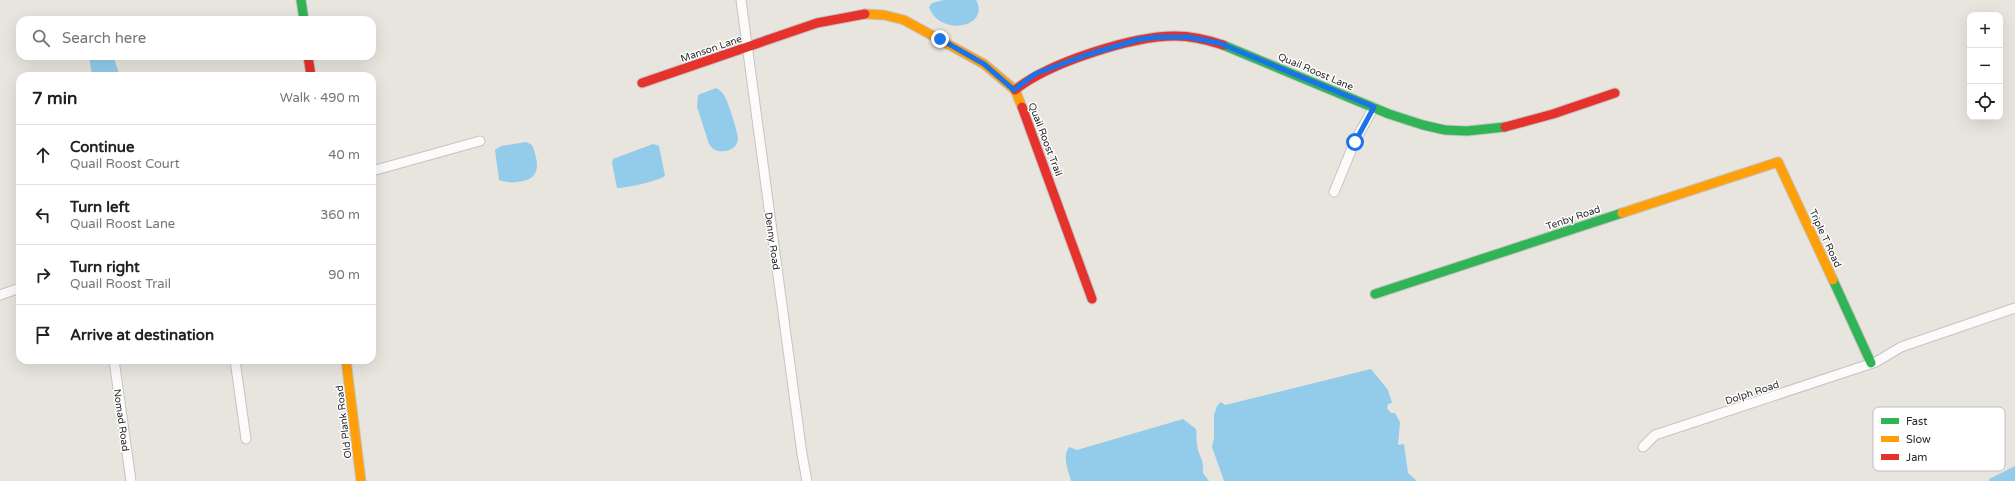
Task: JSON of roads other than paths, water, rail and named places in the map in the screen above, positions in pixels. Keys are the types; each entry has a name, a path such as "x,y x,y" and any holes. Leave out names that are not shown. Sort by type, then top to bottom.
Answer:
{"street":[{"path":"302,0 304,16"},
{"name":"Denny Road","path":"741,0 802,454 807,481"},
{"name":"Quail Roost Trail","path":"787,34 817,23 849,16 884,15 904,20 984,64 1014,90 1032,130 1092,299"},
{"name":"Manson Lane","path":"642,83 747,46 787,34"},
{"name":"Quail Roost Lane","path":"1014,90 1035,74 1086,55 1140,39 1188,37 1219,43 1374,107 1431,127 1464,131 1485,131 1517,125 1615,93"},
{"path":"309,60 310,72"},
{"path":"1334,192 1355,142 1374,107"},
{"path":"376,170 480,141"},
{"name":"Tenby Road","path":"1375,294 1778,162"},
{"name":"Triple T Road","path":"1778,162 1871,363"},
{"path":"0,295 16,289"},
{"name":"Dolph Road","path":"1642,447 1655,435 1871,363 1888,356 1900,347 2015,308"},
{"name":"Nomad Road","path":"115,364 130,481"},
{"path":"236,364 246,439"},
{"name":"Old Plank Road","path":"346,364 361,481"}],"water":[{"path":"944,0 976,0 979,10 976,17 970,22 962,25 952,25 943,22 935,16 929,7 932,3"},
{"path":"90,60 114,60 119,72 91,72"},
{"path":"716,88 722,93 726,100 738,135 738,141 735,146 727,151 715,150 709,144 697,107 698,95"},
{"path":"526,142 532,145 536,156 536,172 529,179 523,181 508,182 499,180 495,150 501,146"},
{"path":"653,144 659,146 665,176 642,184 617,188 612,163 613,159"},
{"path":"1371,369 1388,390 1392,403 1388,404 1387,408 1391,413 1395,413 1400,422 1398,445 1404,444 1408,473 1417,481 1224,481 1212,447 1214,438 1214,415 1217,406 1221,402 1225,405"},
{"path":"1183,419 1196,429 1197,445 1203,464 1203,473 1209,481 1071,481 1066,459 1069,447 1077,450"},
{"path":"2015,466 2015,481 1989,481 1989,479"}]}
